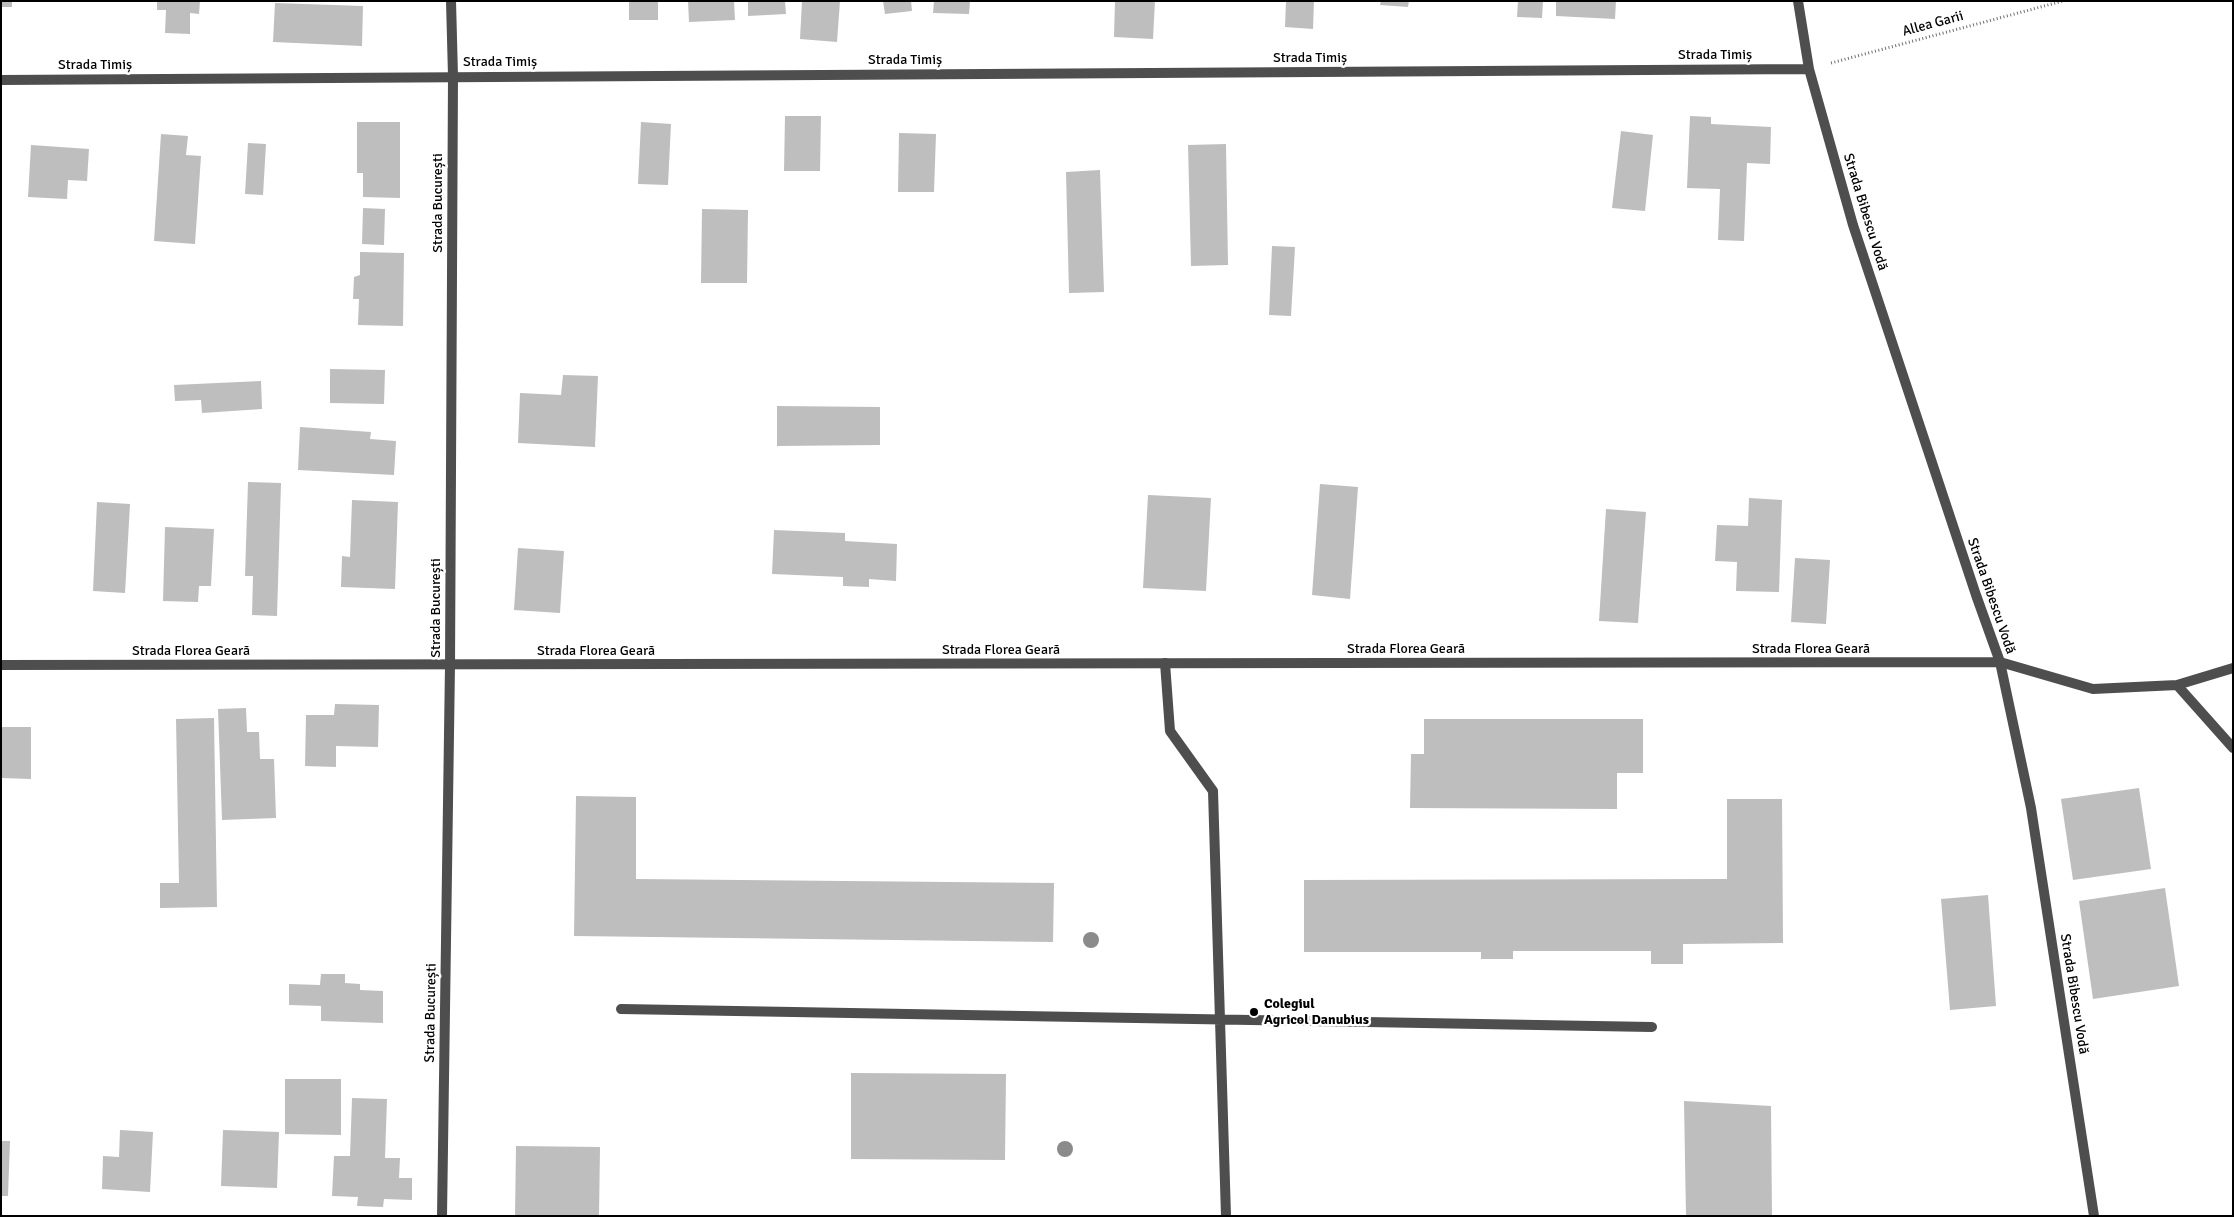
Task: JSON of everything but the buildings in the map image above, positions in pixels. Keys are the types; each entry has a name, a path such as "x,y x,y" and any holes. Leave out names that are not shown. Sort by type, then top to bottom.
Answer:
{"street":[{"name":"Strada București","path":"442,1216 450,665 453,76 451,1"},
{"name":"Strada Bibescu Vodă","path":"1798,1 1809,69 1853,225 2000,662 2031,808 2094,1216"},
{"name":"Strada Timiș","path":"1,80 1809,69"},
{"name":"Strada Florea Geară","path":"1,665 2000,662 2093,689 2177,684 2233,668"},
{"path":"1165,663 1170,731 1213,791 1226,1216"},
{"path":"2177,684 2233,748"},
{"path":"621,1009 1652,1027"}],"path":[{"name":"Allea Garii","path":"1809,69 2063,1"}],"place":[{"name":"Colegiul Agricol Danubius","path":"1254,1012"}]}
